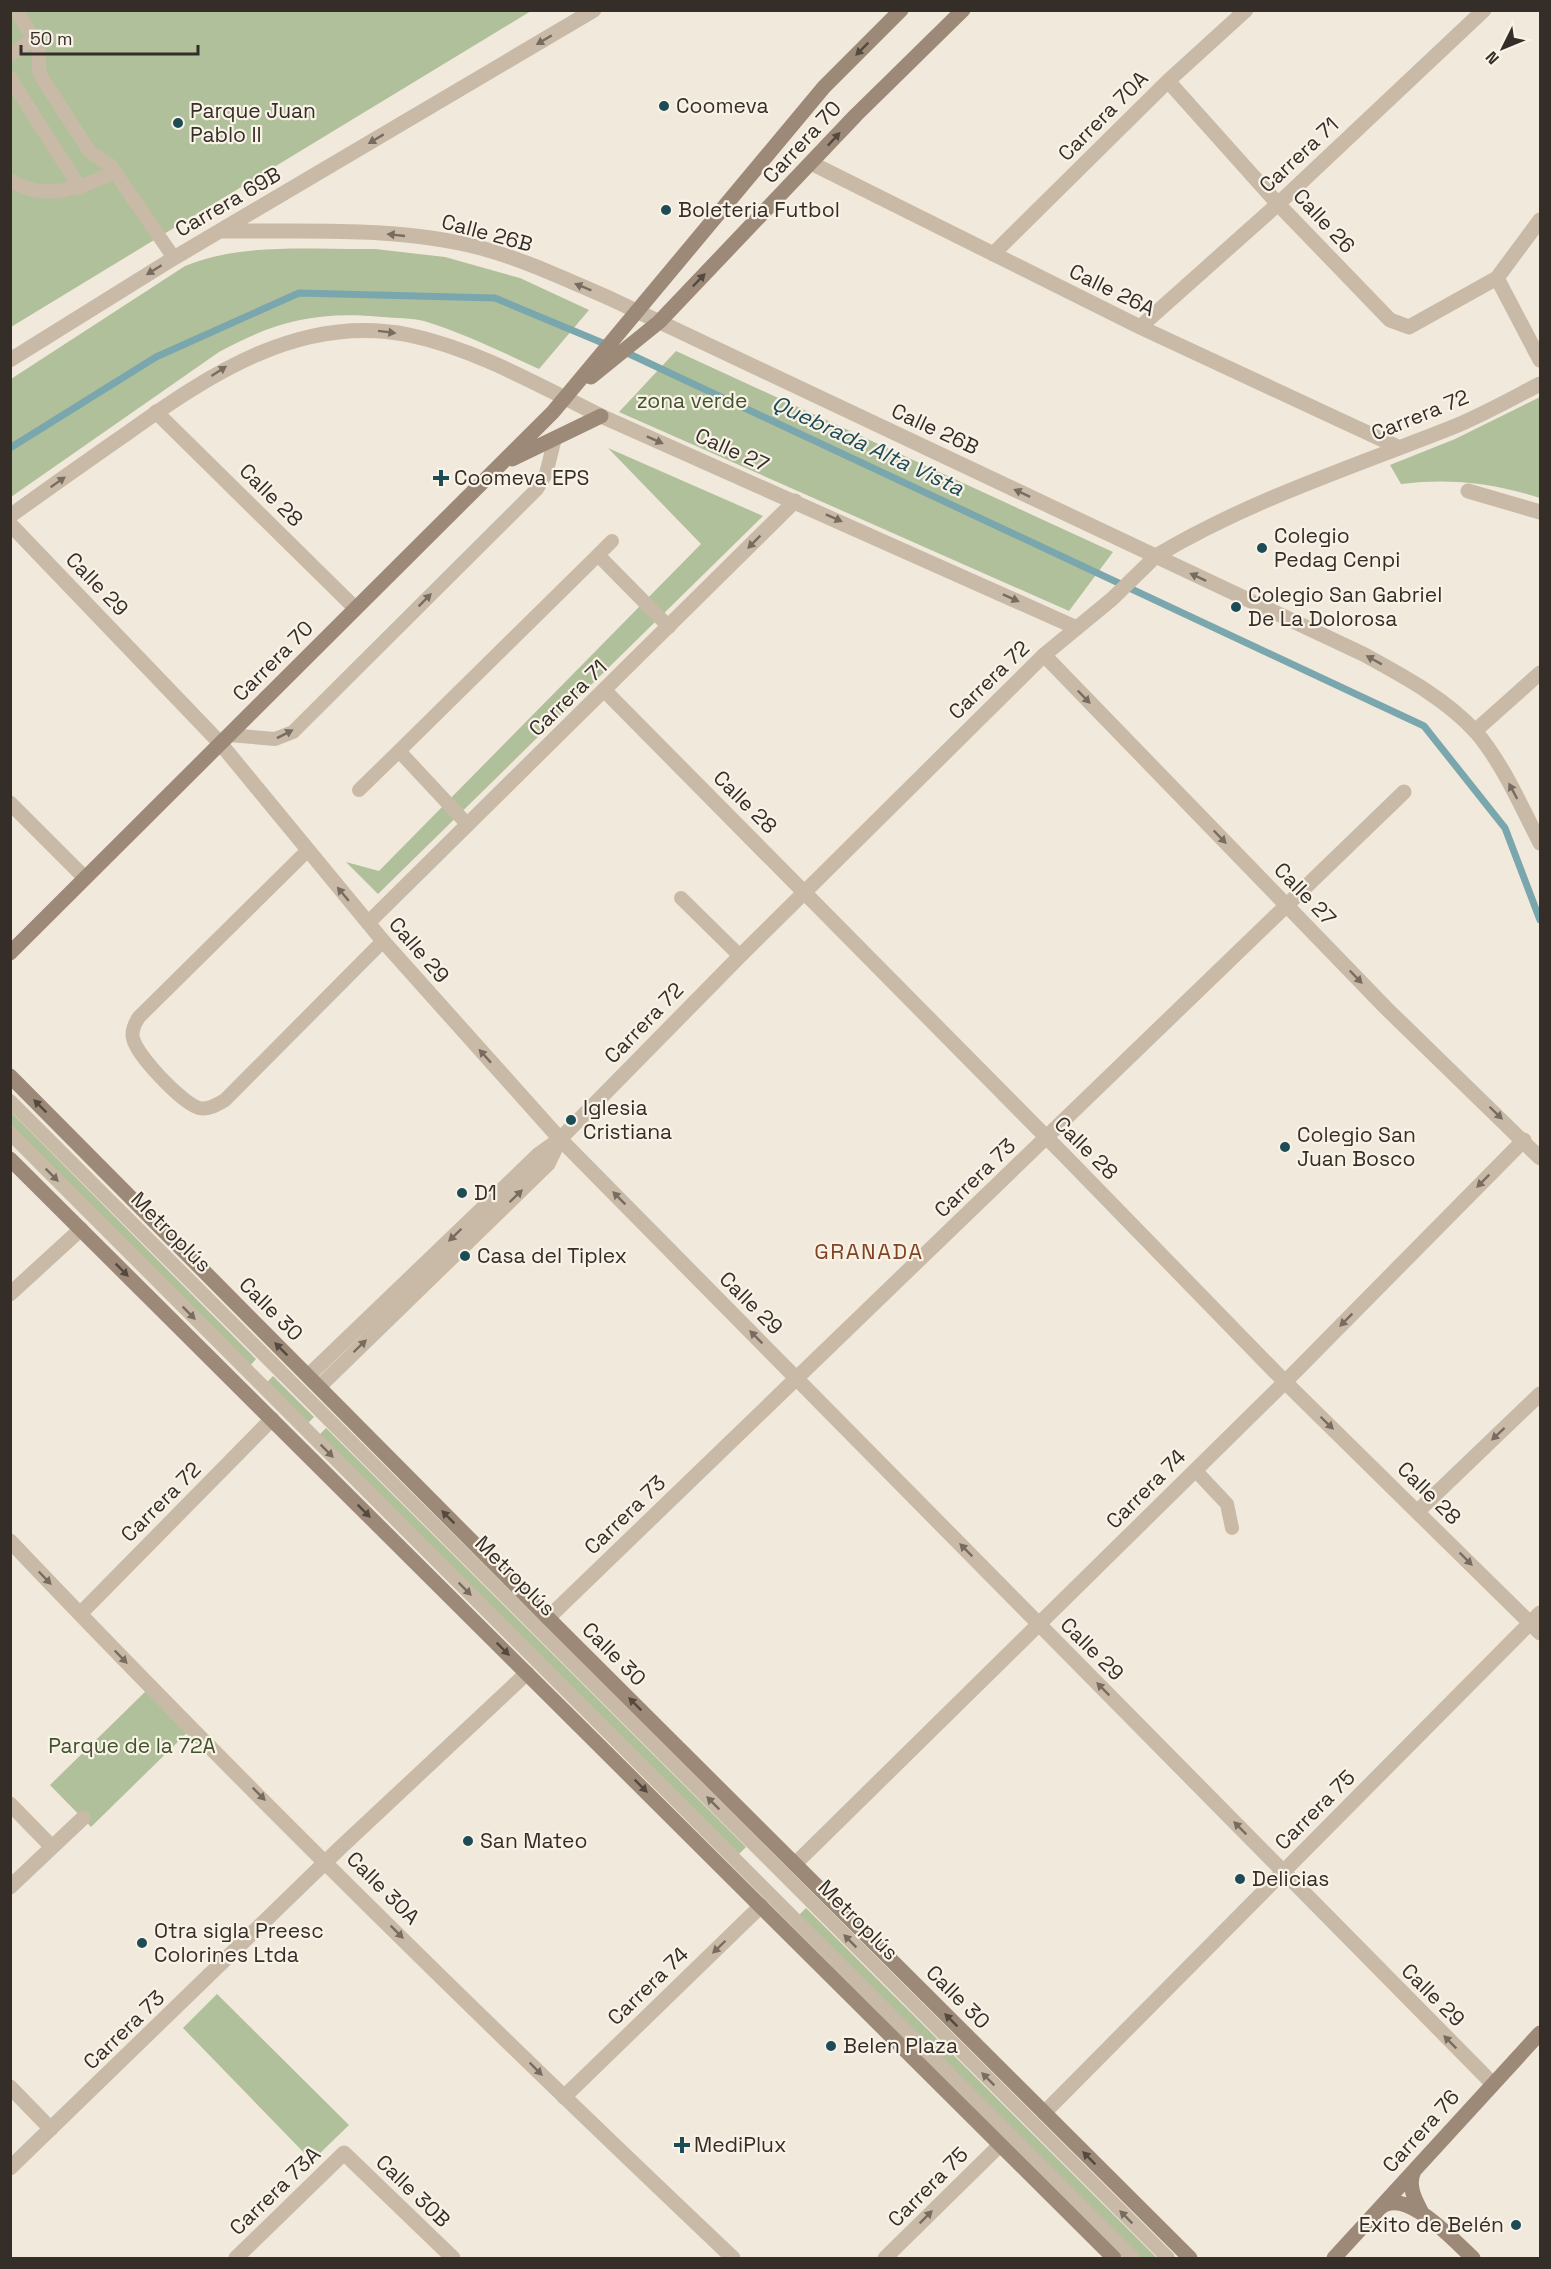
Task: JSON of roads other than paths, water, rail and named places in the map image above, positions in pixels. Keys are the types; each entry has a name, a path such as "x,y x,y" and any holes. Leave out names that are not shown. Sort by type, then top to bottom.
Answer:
{"main road":[{"name":"Carrera 70","path":"604,360 619,333 636,311 824,87 901,10"},
{"name":"Carrera 70","path":"10,953 604,360 659,322 856,115 963,10"},
{"path":"499,466 601,416"},
{"name":"Calle 30","path":"10,1076 548,1618 1190,2259"},
{"path":"10,1159 1114,2259"},
{"name":"Carrera 76","path":"1334,2259 1540,2033"},
{"path":"1415,2169 1410,2178 1412,2190 1422,2213"},
{"path":"1377,2210 1384,2204 1394,2203 1404,2204 1422,2213 1473,2259"}],"street":[{"name":"Carrera 69B","path":"10,360 174,258 594,10"},
{"name":"Carrera 70A","path":"993,254 1168,81 1246,10"},
{"name":"Carrera 71","path":"1140,327 1278,204 1484,10"},
{"name":"Calle 26","path":"1168,81 1278,204 1390,320 1409,327 1497,278"},
{"name":"Calle 26A","path":"811,163 1140,327 1398,447"},
{"path":"1540,220 1497,278 1540,360"},
{"name":"Calle 26B","path":"221,231 367,232 480,248 525,263 636,311 1363,654 1423,687 1475,731 1495,758 1540,843"},
{"name":"Calle 27","path":"156,412 227,366 280,343 328,332 382,331 436,342 534,382 601,416 1077,628"},
{"name":"Carrera 72","path":"313,1381 418,1280 548,1164 560,1139 804,891 1044,655 1112,599 1156,556 1208,526 1252,505 1460,424 1540,384"},
{"path":"10,516 156,412"},
{"name":"Calle 28","path":"156,412 356,608"},
{"path":"1468,491 1540,512"},
{"name":"Carrera 71","path":"368,923 795,501"},
{"name":"Calle 29","path":"10,524 224,739 307,851 383,941 560,1139 1492,2083"},
{"name":"Calle 27","path":"1044,655 1386,1008 1540,1158"},
{"path":"1475,731 1540,673"},
{"name":"Calle 28","path":"605,691 1285,1382 1537,1623"},
{"name":"Carrera 73","path":"548,1618 1404,792"},
{"path":"10,803 85,878"},
{"name":"Carrera 74","path":"795,1864 1285,1382 1524,1140"},
{"path":"10,1294 81,1229"},
{"path":"1418,1511 1540,1394"},
{"name":"Carrera 72","path":"80,1614 272,1419"},
{"name":"Calle 30A","path":"10,1541 326,1862 564,2097 733,2259"},
{"name":"Carrera 75","path":"1044,2113 1283,1872 1537,1623"},
{"name":"Carrera 73","path":"10,2168 326,1862 527,1673"},
{"path":"10,1804 52,1847"},
{"path":"10,1887 83,1818"},
{"name":"Carrera 74","path":"564,2097 761,1906"},
{"path":"10,2087 51,2129"},
{"name":"Carrera 75","path":"885,2259 1000,2145"},
{"name":"Carrera 73A","path":"236,2259 344,2153"},
{"name":"Calle 30B","path":"344,2153 453,2259"}],"lane":[{"path":"16,10 41,52 40,75 90,152 106,160 174,258"},
{"path":"10,55 34,38"},
{"path":"10,78 80,188"},
{"path":"10,180 36,190 59,192 80,188 115,172"},
{"path":"224,739 275,739 293,732 537,489 546,474 555,438"},
{"path":"359,790 612,541"},
{"path":"598,555 669,627"},
{"path":"399,751 468,825"},
{"path":"307,851 139,1017 132,1037 136,1049 183,1100 200,1108 214,1107 225,1100 383,941"},
{"path":"681,898 740,956"},
{"name":"Metroplús","path":"10,1101 1168,2259"},
{"name":"Metroplús","path":"10,1133 1133,2259"},
{"path":"1195,1470 1227,1504 1232,1528"}],"waterway":[{"name":"Quebrada Alta Vista","path":"10,448 156,357 299,293 495,298 610,346"},
{"name":"Quebrada Alta Vista","path":"623,351 1424,726 1505,828 1540,920"}],"place":[{"name":"Coomeva","path":"664,106"},
{"name":"Parque Juan Pablo II","path":"178,123"},
{"name":"Boleteria Futbol","path":"666,210"},
{"name":"Coomeva EPS","path":"441,478"},
{"name":"Colegio Pedag Cenpi","path":"1262,548"},
{"name":"Colegio San Gabriel De La Dolorosa","path":"1236,607"},
{"name":"Iglesia Cristiana","path":"571,1120"},
{"name":"Colegio San Juan Bosco","path":"1285,1147"},
{"name":"D1","path":"462,1193"},
{"name":"Casa del Tiplex","path":"465,1256"},
{"name":"San Mateo","path":"468,1841"},
{"name":"Delicias","path":"1240,1879"},
{"name":"Otra sigla Preesc Colorines Ltda","path":"142,1943"},
{"name":"Belen Plaza","path":"831,2046"},
{"name":"MediPlux","path":"682,2145"},
{"name":"Exito de Belén","path":"1516,2225"}],"district":[{"name":"GRANADA","path":"869,1251"}],"park label":[{"name":"zona verde","path":"692,401"},
{"name":"Parque de la 72A","path":"132,1746"}]}
